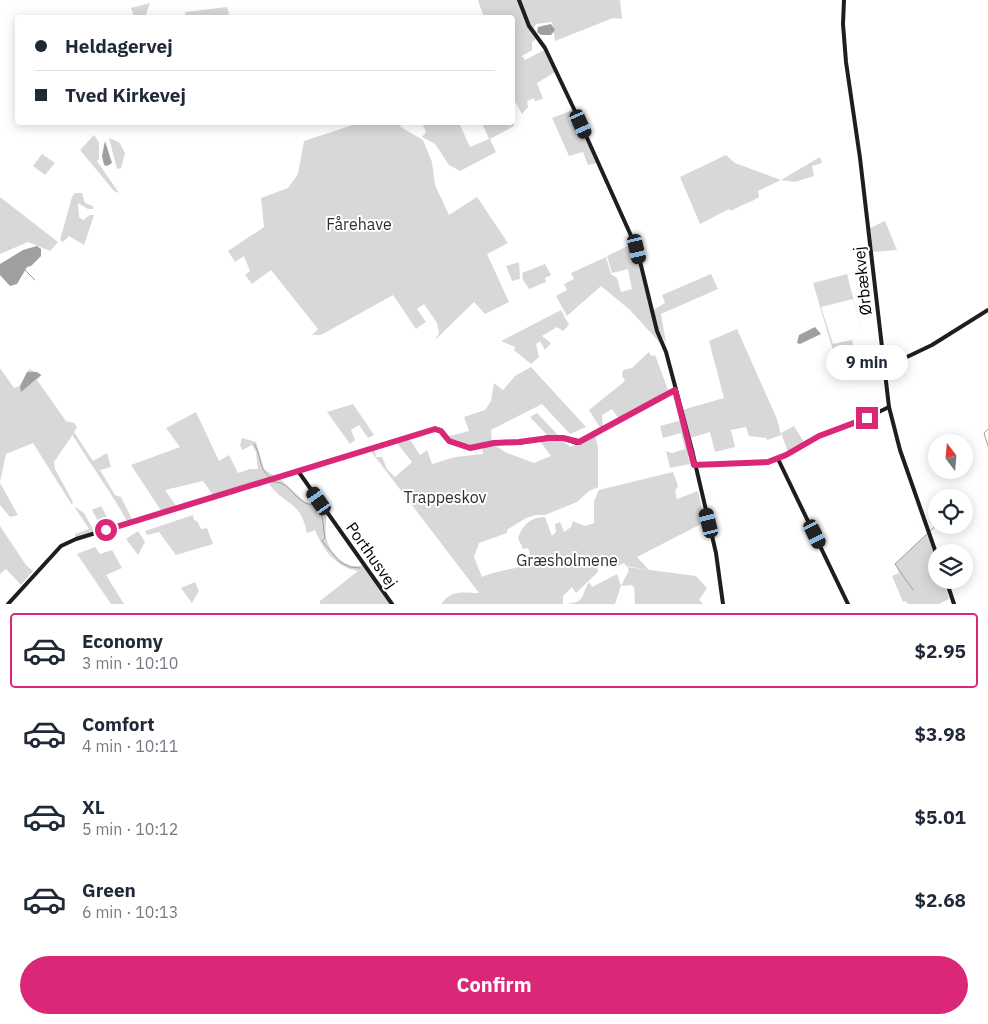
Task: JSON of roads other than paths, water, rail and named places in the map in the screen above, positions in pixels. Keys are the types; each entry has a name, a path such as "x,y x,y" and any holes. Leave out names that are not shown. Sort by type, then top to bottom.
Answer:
{"street":[{"path":"519,0 529,26 545,48 635,242 656,330 665,348 676,390 716,553 723,604"},
{"name":"Ørbækvej","path":"844,0 843,24 846,62 860,158 889,407 900,450 933,544"},
{"path":"884,368 932,345 988,310"},
{"path":"8,604 65,543 435,429 441,431 449,441 470,448 494,443 549,438 563,438 577,442 676,390"},
{"path":"694,465 762,463 778,458 819,436 862,420 889,407"},
{"path":"778,458 848,604"},
{"name":"Porthusvej","path":"298,471 392,604"},
{"path":"949,589 954,603"}],"waterway":[{"path":"25,270 35,280"},
{"path":"988,429 984,433 988,446"},
{"path":"254,444 263,470 269,477"},
{"path":"270,482 285,485 302,501 317,508 321,513 323,524 325,538 322,541 340,562 350,567 360,568"},
{"path":"913,590 895,564 928,533"}],"park label":[{"name":"Fårehave","path":"359,224"},
{"name":"Trappeskov","path":"445,497"},
{"name":"Græsholmene","path":"567,560"}]}
